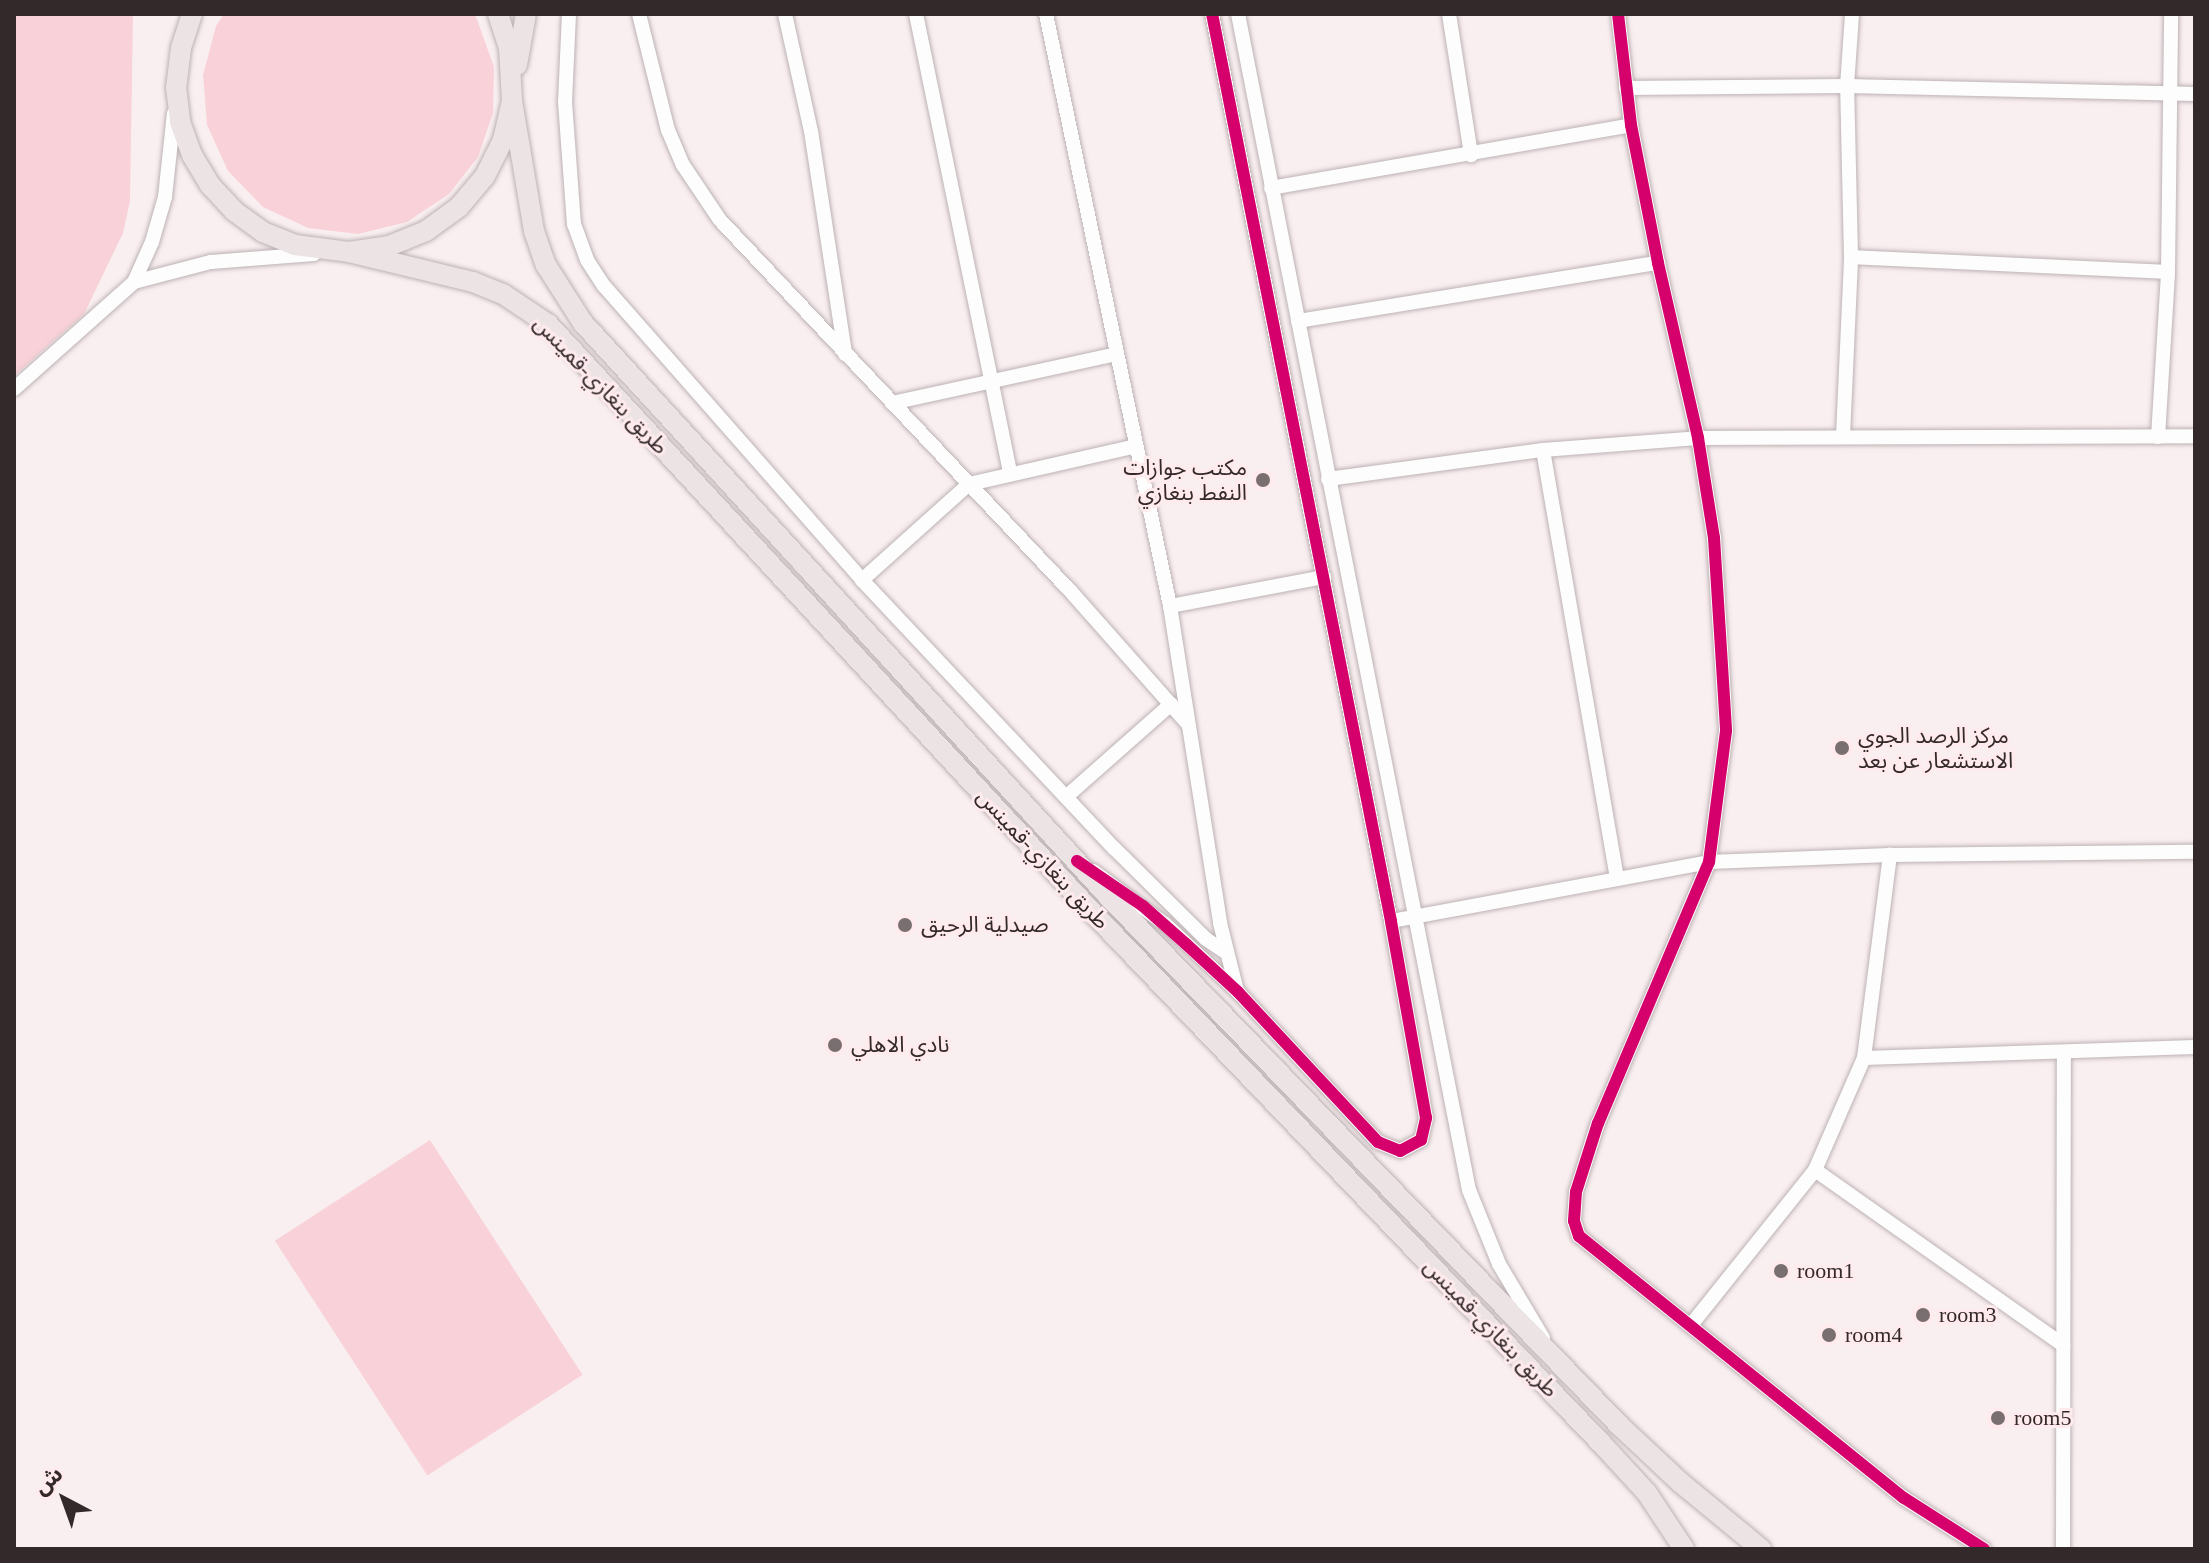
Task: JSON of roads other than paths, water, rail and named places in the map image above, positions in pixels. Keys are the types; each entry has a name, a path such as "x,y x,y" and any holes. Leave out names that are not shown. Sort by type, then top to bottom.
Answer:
{"main road":[{"path":"174,14 181,48"},
{"path":"181,48 192,14"},
{"path":"498,14 509,48 534,231 546,265 562,294 608,351 1077,861 1551,1357 1681,1483 1761,1549"},
{"path":"340,252 402,241 426,231 459,207 485,176 503,140 526,14"},
{"name":"طريق بنغازي-قمينس","path":"181,48 176,87 180,122 192,155 210,185 226,203 263,232 295,245 473,282 503,294 548,324 1090,910 1601,1443 1647,1493 1684,1549"}],"street":[{"path":"569,14 565,102 574,224 587,260 604,286 674,370 862,580 1114,848 1206,939 1227,953"},
{"path":"639,14 668,130 701,196 766,271 969,484 1190,726"},
{"path":"785,14 811,131 845,354"},
{"path":"916,14 1010,473"},
{"path":"1046,14 1170,606 1227,953 1238,992"},
{"path":"1077,861 1143,906 1238,992 1378,1142 1392,1150 1408,1150 1421,1140 1426,1118 1391,921 1212,14"},
{"path":"1238,14 1469,1190 1499,1264 1551,1357"},
{"path":"1449,14 1471,155"},
{"path":"1618,14 1631,125 1658,263 1698,438 1714,538 1726,731 1724,772 1709,862 1598,1123 1573,1206 1579,1236 1904,1498 1984,1549"},
{"path":"1843,436 1851,257 1847,86 1852,14"},
{"path":"2158,437 2168,272 2171,14"},
{"path":"1626,88 1847,86 2195,94"},
{"path":"14,389 134,282 152,242 165,197 176,87"},
{"path":"1228,93 1241,96 1254,91"},
{"path":"1271,188 1631,125"},
{"path":"1237,139 1252,134 1262,136"},
{"path":"134,282 211,262 340,252"},
{"path":"1851,257 2168,272"},
{"path":"1298,321 1658,263"},
{"path":"892,403 1117,354"},
{"path":"1328,479 1543,450 1698,438 2195,436"},
{"path":"862,580 969,484 1136,446"},
{"path":"1543,450 1617,878"},
{"path":"1170,606 1324,577"},
{"path":"1067,796 1171,704"},
{"path":"1391,921 1709,862 1890,855 2195,852"},
{"path":"1691,1325 1815,1170 1864,1058 1890,855"},
{"path":"1864,1058 2195,1047"},
{"path":"2063,1549 2064,1053"},
{"path":"1815,1170 2063,1345"}],"place":[{"name":"مكتب جوازات النفط بنغازي","path":"1263,480"},
{"name":"مركز الرصد الجوي الاستشعار عن بعد","path":"1842,748"},
{"name":"صيدلية الرحيق","path":"905,925"},
{"name":"نادي الاهلي","path":"835,1045"},
{"name":"room1","path":"1781,1271"},
{"name":"room3","path":"1923,1315"},
{"name":"room4","path":"1829,1335"},
{"name":"room5","path":"1998,1418"}]}
